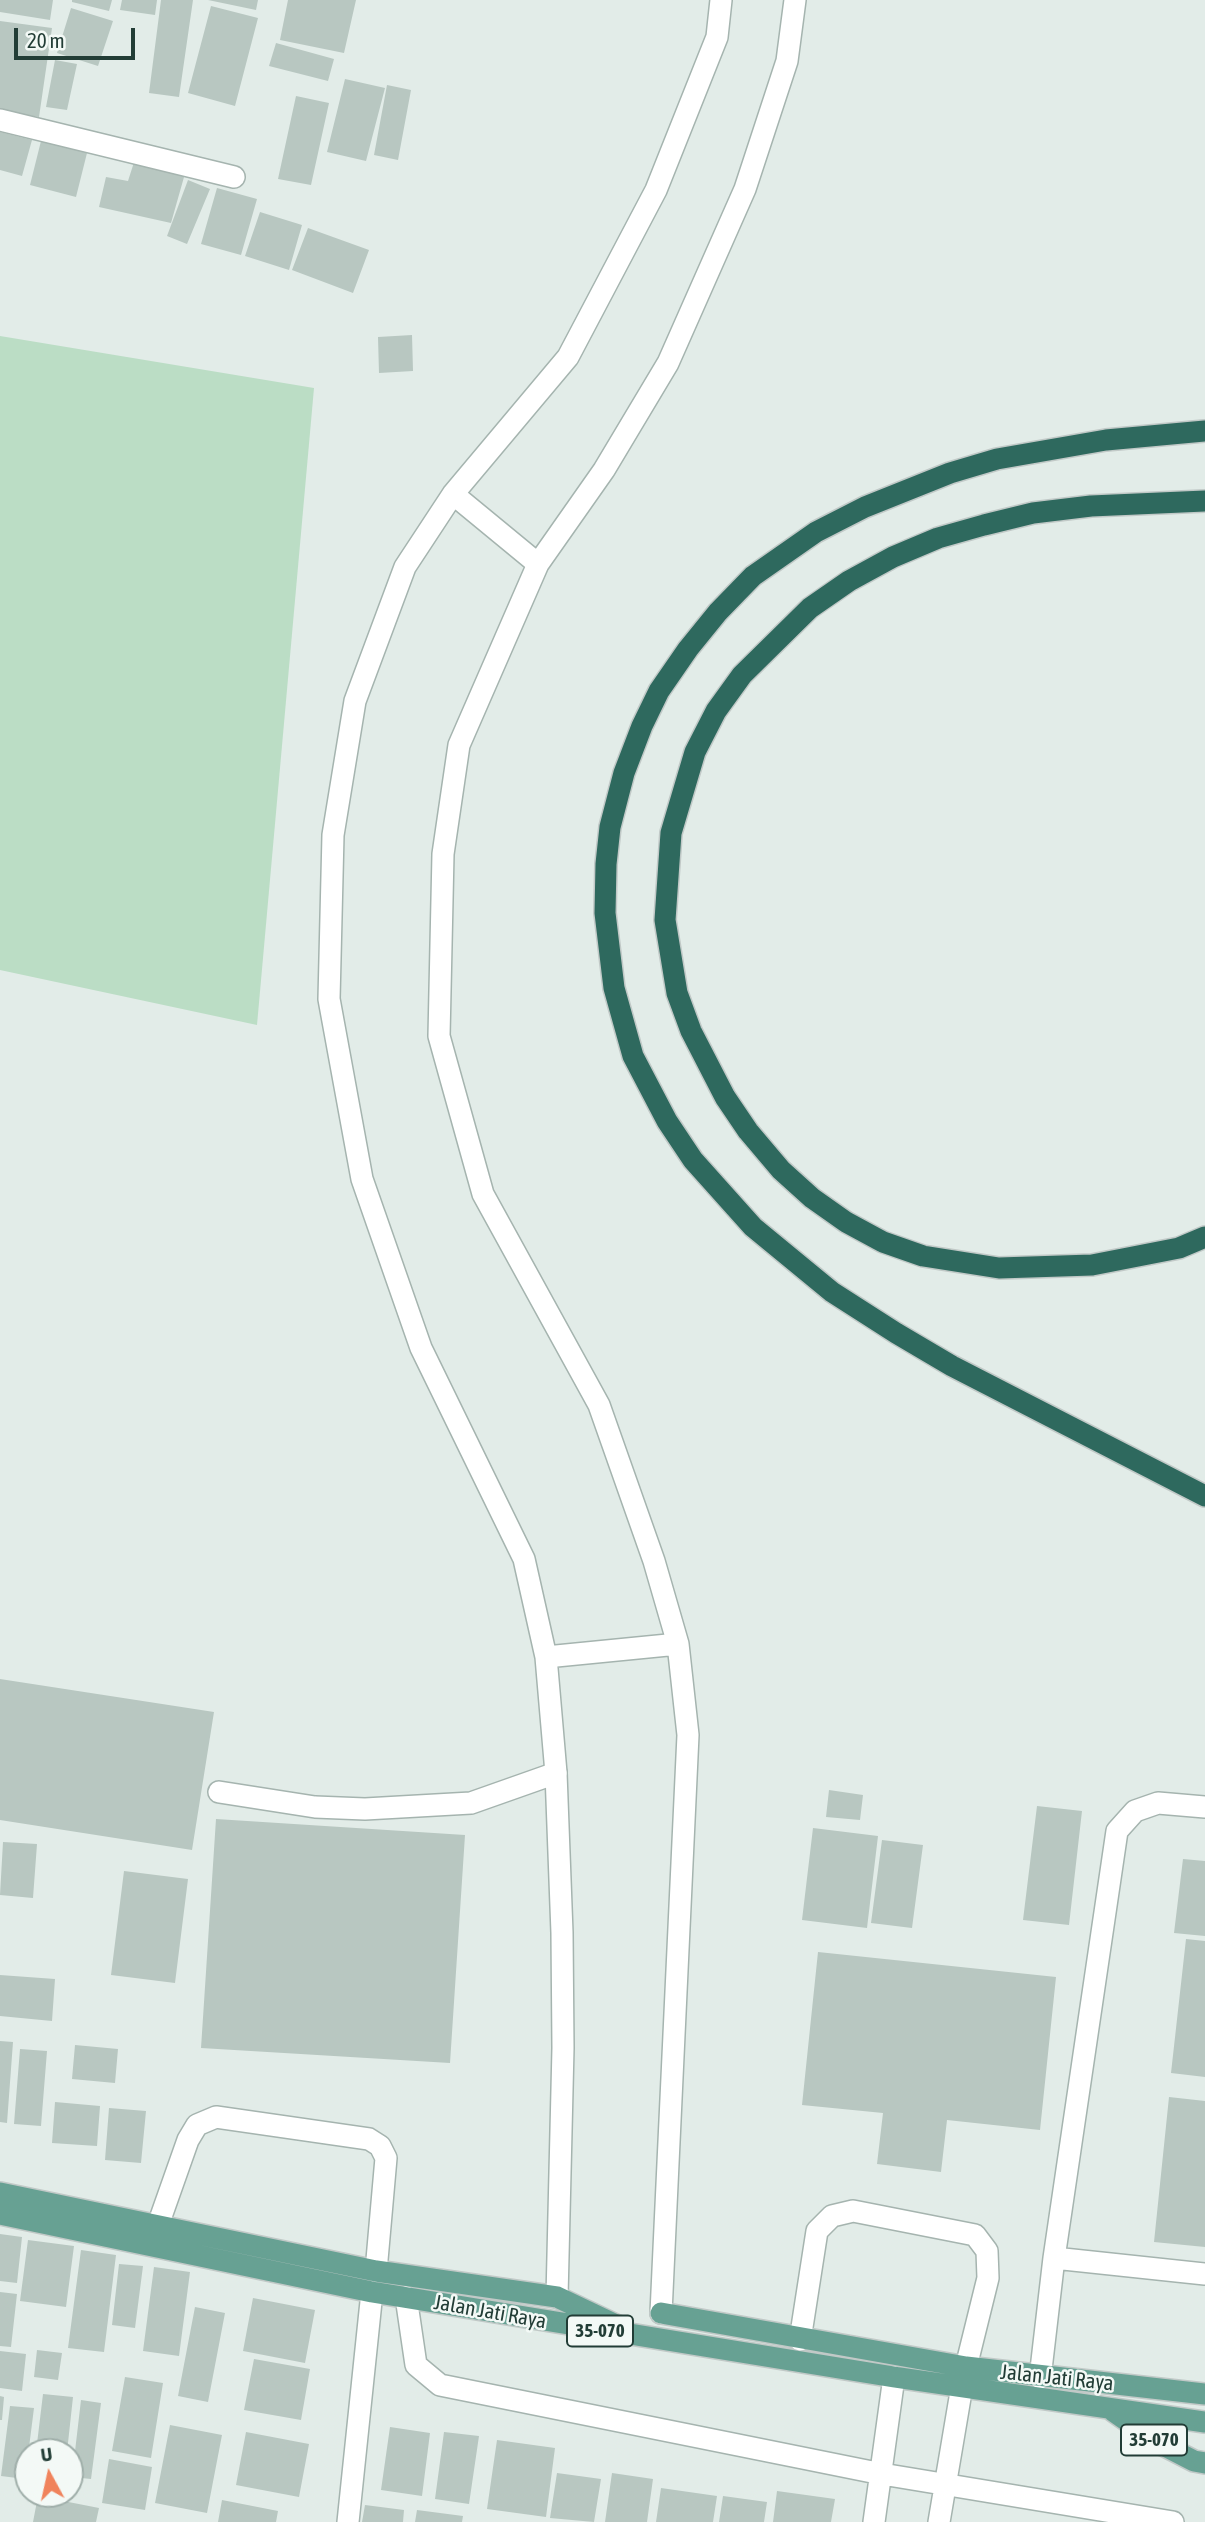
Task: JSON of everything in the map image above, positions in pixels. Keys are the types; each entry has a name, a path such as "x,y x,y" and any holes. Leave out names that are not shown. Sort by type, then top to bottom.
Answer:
{"highway":[{"path":"1205,431 1106,440 997,459 950,472 865,507 816,532 753,576 718,612 688,649 660,691 642,726 624,773 610,827 605,913 614,988 633,1056 667,1121 693,1160 753,1227 832,1292 896,1333 952,1366 1205,1496"},
{"path":"1204,501 1091,506 1033,513 984,525 938,538 893,557 849,581 810,607 742,675 716,711 695,752 671,833 665,920 677,993 691,1031 724,1097 781,1170 812,1198 846,1222 883,1242 923,1256 999,1268 1092,1265 1179,1248 1205,1237"}],"main road":[{"name":"Jalan Jati Raya","path":"0,2193 158,2225 374,2281 406,2297 642,2338 894,2377 1040,2378 1205,2394"},
{"name":"Jalan Jati Raya","path":"0,2214 374,2281 557,2297 642,2338"},
{"name":"Jalan Jati Raya","path":"661,2313 800,2340 1108,2407 1205,2422"},
{"name":"Jalan Jati Raya","path":"1108,2407 1157,2442 1194,2461 1205,2463"}],"street":[{"path":"557,2297 563,2036 556,1773 547,1657 524,1559 421,1348 362,1179 329,999 333,835 355,701 405,567 453,494 568,357 656,190 717,37 721,0"},
{"path":"661,2313 688,1735 678,1644 654,1561 599,1405 483,1194 439,1036 443,854 459,745 538,564 604,470 668,363 745,189 787,61 795,0"},
{"path":"0,120 234,177"},
{"path":"453,494 538,564"},
{"path":"547,1657 678,1644"},
{"path":"219,1792 315,1807 365,1809 471,1804 556,1773"},
{"path":"1040,2378 1054,2258 1117,1831 1135,1811 1158,1803 1205,1807"},
{"path":"158,2225 188,2140 197,2125 216,2117 369,2139 380,2146 386,2158 348,2522"},
{"path":"800,2340 817,2231 832,2216 853,2211 975,2235 987,2251 988,2278 964,2376 939,2522"},
{"path":"1054,2258 1205,2274"},
{"path":"406,2297 416,2365 440,2385 882,2474 1173,2522"},
{"path":"874,2522 894,2377"}],"green space":[{"path":"0,336 314,388 257,1025 0,970"}],"building":[{"path":"0,0 53,0 50,20 0,12"},
{"path":"72,0 112,0 109,11"},
{"path":"122,0 157,0 155,15 120,10"},
{"path":"161,0 193,0 179,97 149,93"},
{"path":"208,0 258,0 256,10"},
{"path":"288,0 356,0 344,53 280,40"},
{"path":"211,6 258,18 235,106 188,93"},
{"path":"71,8 113,21 98,66 57,53"},
{"path":"0,21 52,28 39,117 0,111"},
{"path":"276,43 334,59 328,81 269,66"},
{"path":"55,60 77,64 67,110 46,107"},
{"path":"345,79 385,88 366,161 327,152"},
{"path":"387,85 411,90 398,160 374,155"},
{"path":"296,96 329,103 311,185 278,179"},
{"path":"0,132 32,140 22,176 0,170"},
{"path":"41,141 87,153 76,197 30,185"},
{"path":"136,156 186,170 171,223 99,207 106,177 128,181"},
{"path":"188,180 210,189 187,244 167,236"},
{"path":"217,188 257,199 241,255 201,244"},
{"path":"260,212 302,225 289,270 245,256"},
{"path":"308,228 369,250 353,293 292,270"},
{"path":"412,335 413,371 379,373 378,337"},
{"path":"0,1679 214,1712 192,1850 0,1820"},
{"path":"829,1790 863,1795 860,1820 826,1817"},
{"path":"1037,1806 1082,1811 1069,1925 1023,1920"},
{"path":"216,1819 465,1835 450,2063 201,2048"},
{"path":"813,1828 878,1836 867,1928 802,1920"},
{"path":"882,1840 923,1845 912,1928 871,1923"},
{"path":"3,1842 37,1844 33,1898 0,1895"},
{"path":"1183,1859 1205,1861 1205,1936 1174,1933"},
{"path":"124,1871 188,1879 175,1983 111,1975"},
{"path":"1186,1939 1205,1941 1205,2077 1171,2073"},
{"path":"818,1952 1056,1977 1040,2130 947,2120 941,2172 877,2164 883,2113 802,2105"},
{"path":"0,1975 55,1979 52,2021 0,2016"},
{"path":"0,2041 13,2042 7,2123 0,2122"},
{"path":"75,2045 118,2049 115,2083 72,2079"},
{"path":"20,2049 47,2051 41,2126 14,2124"},
{"path":"1169,2097 1205,2101 1205,2247 1154,2242"},
{"path":"55,2102 100,2106 97,2146 52,2143"},
{"path":"109,2108 146,2111 141,2163 105,2160"},
{"path":"0,2234 22,2237 17,2283 0,2281"},
{"path":"28,2240 74,2246 66,2307 20,2301"},
{"path":"81,2250 116,2255 104,2352 68,2348"},
{"path":"119,2264 143,2266 135,2328 112,2325"},
{"path":"154,2267 190,2272 179,2356 143,2351"},
{"path":"0,2292 17,2294 11,2347 0,2346"},
{"path":"253,2298 315,2310 305,2363 243,2351"},
{"path":"195,2307 225,2313 208,2402 178,2396"},
{"path":"37,2350 62,2353 58,2380 34,2377"},
{"path":"0,2351 26,2354 22,2391 0,2388"},
{"path":"254,2359 310,2369 301,2420 244,2410"},
{"path":"125,2377 163,2383 151,2458 112,2451"},
{"path":"43,2394 73,2397 69,2438 38,2438"},
{"path":"0,2396 4,2397 2,2420 0,2420"},
{"path":"81,2400 101,2403 91,2479 84,2478 84,2438 77,2438"},
{"path":"10,2406 34,2408 30,2438 14,2438 14,2478 1,2476"},
{"path":"170,2425 222,2435 207,2513 155,2503"},
{"path":"390,2427 430,2433 422,2496 381,2490"},
{"path":"246,2432 309,2444 299,2497 236,2485"},
{"path":"444,2432 479,2436 469,2504 435,2499"},
{"path":"497,2440 555,2448 546,2517 487,2509"},
{"path":"109,2459 152,2467 145,2510 102,2503"},
{"path":"557,2473 601,2479 594,2522 550,2518"},
{"path":"612,2473 653,2479 647,2522 605,2522"},
{"path":"661,2488 717,2496 713,2522 656,2522"},
{"path":"777,2491 835,2499 831,2522 773,2522"},
{"path":"723,2496 767,2502 764,2522 719,2522"},
{"path":"222,2500 278,2511 276,2522 218,2522"},
{"path":"84,2505 99,2508 96,2522 33,2522 36,2508 84,2508"},
{"path":"365,2505 404,2510 403,2522 362,2522"},
{"path":"417,2510 463,2516 462,2522 415,2522"}]}
